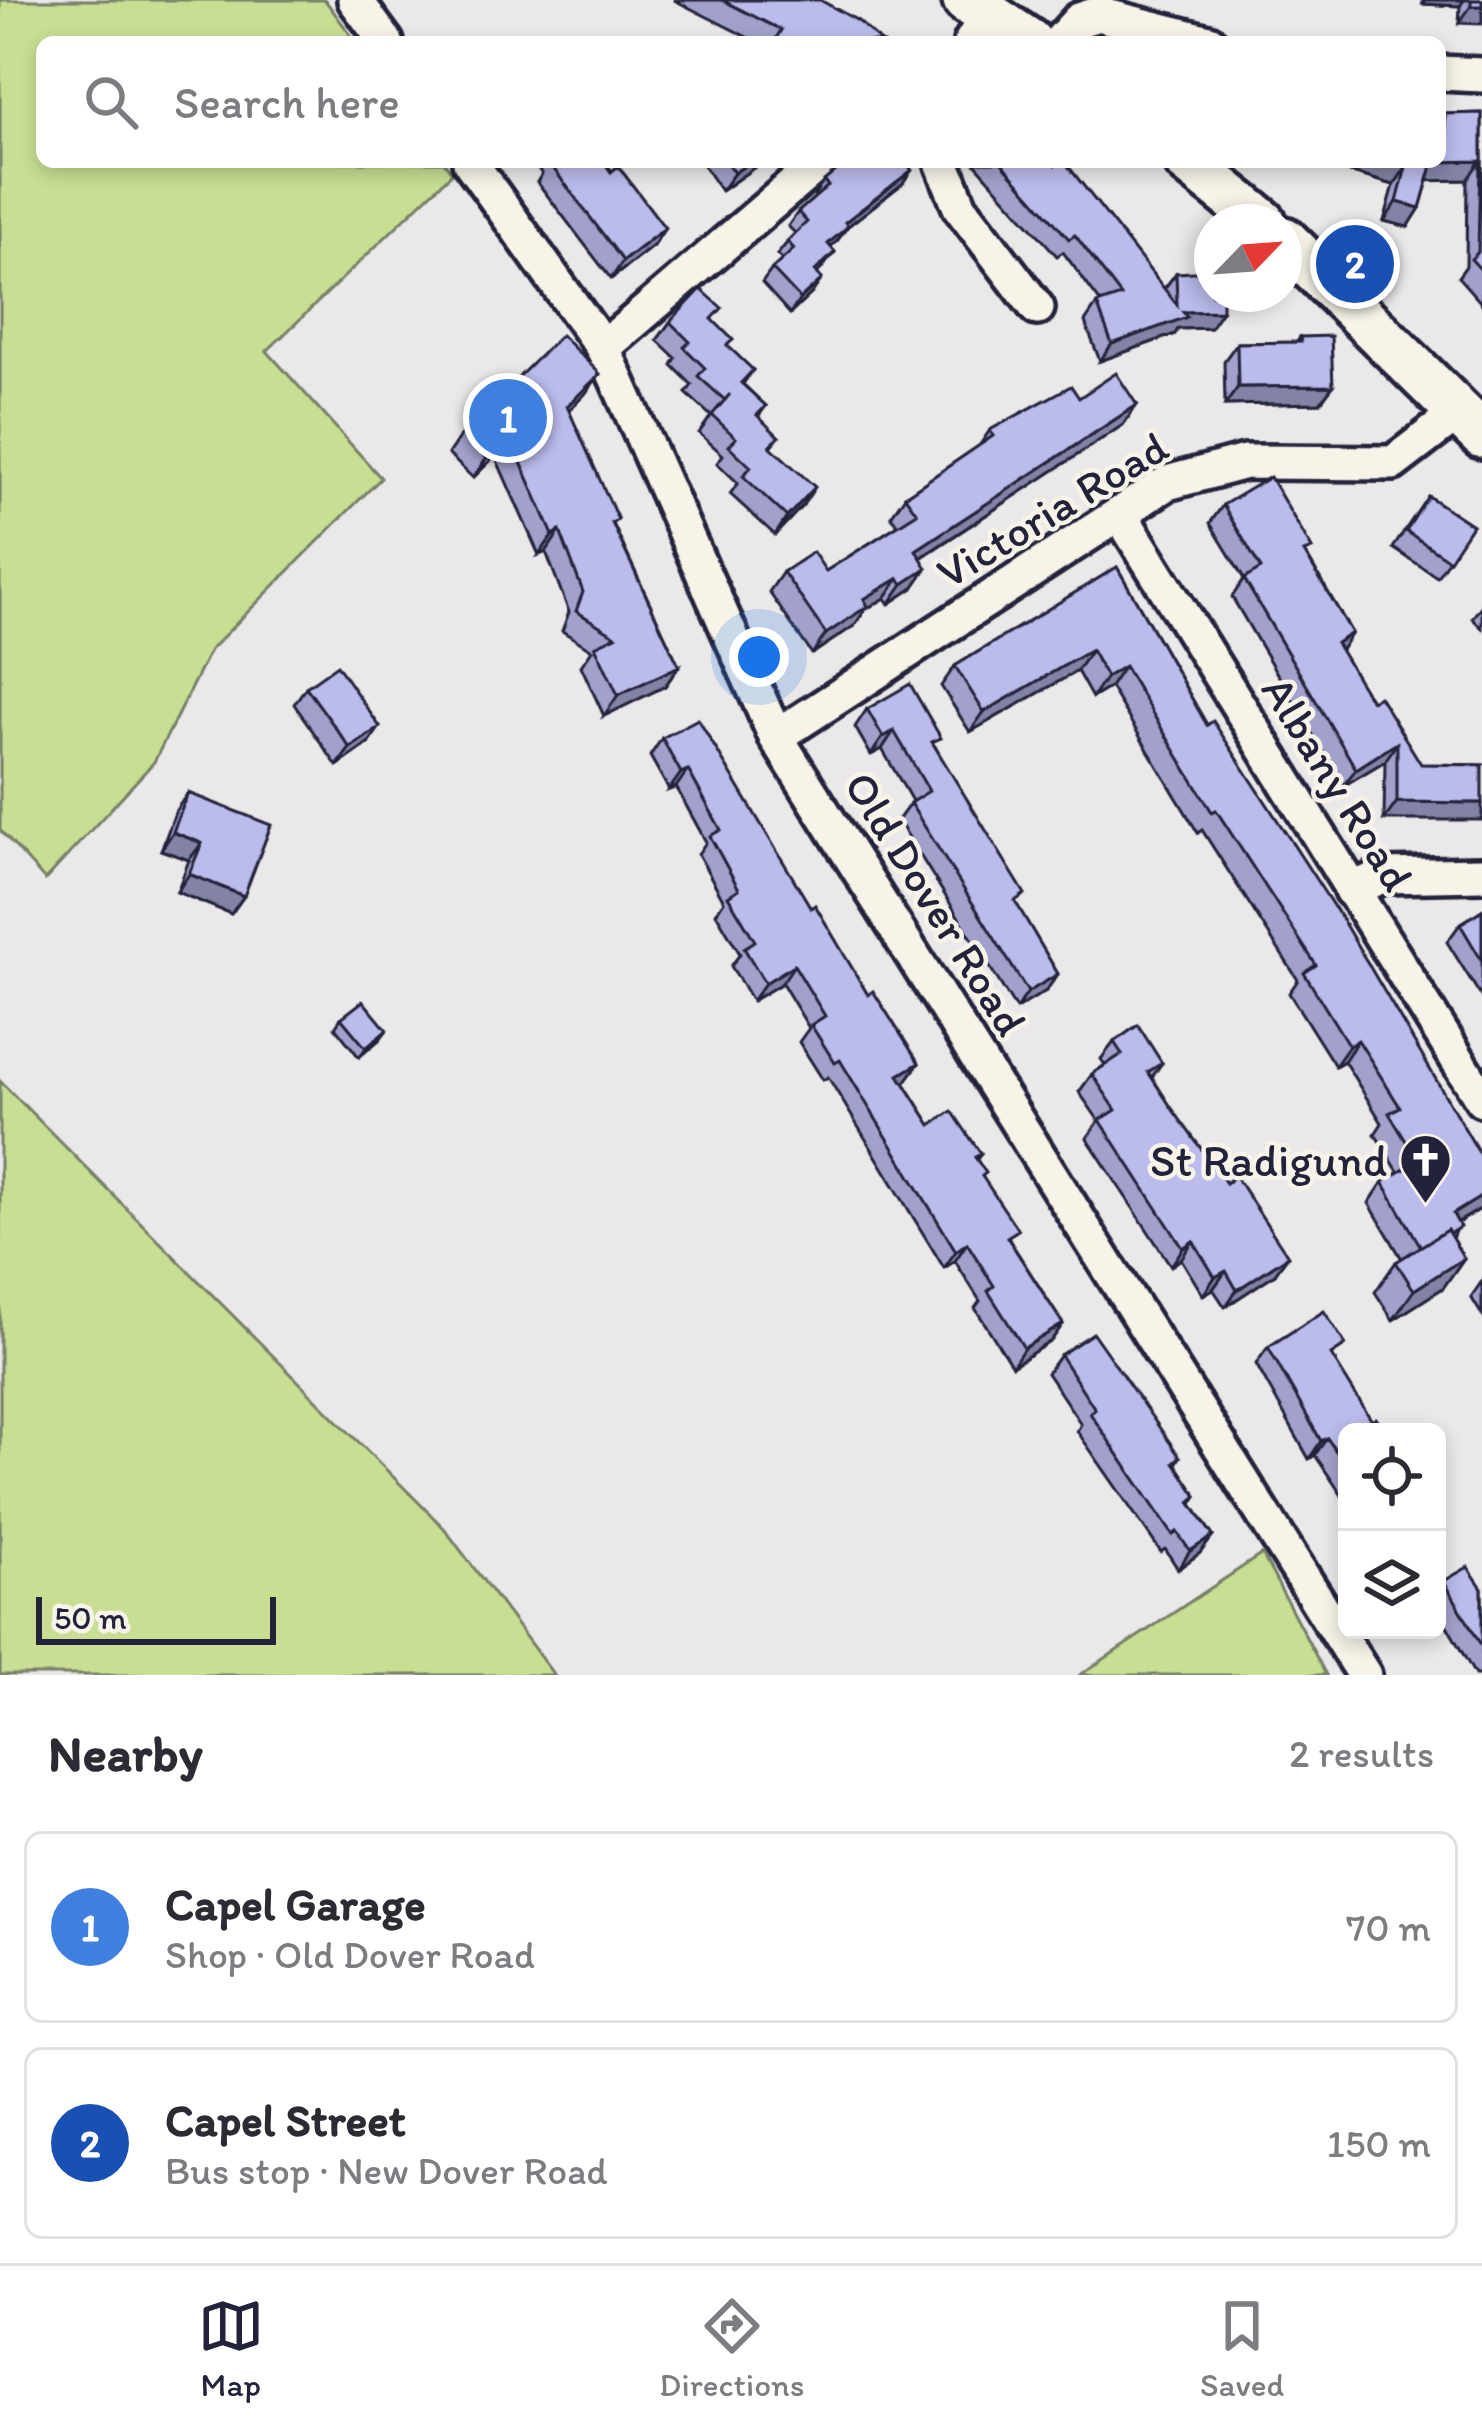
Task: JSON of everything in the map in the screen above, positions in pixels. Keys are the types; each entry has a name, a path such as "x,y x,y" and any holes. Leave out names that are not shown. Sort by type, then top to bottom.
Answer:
{"main road":[{"path":"975,19 1015,36"},
{"path":"1196,168 1240,204"},
{"path":"1302,258 1471,423"}],"street":[{"path":"355,0 382,36"},
{"path":"1064,36 1087,8 1187,36"},
{"path":"1446,73 1482,75"},
{"name":"Old Dover Road","path":"474,168 603,348 776,737 1364,1675"},
{"path":"603,348 813,168"},
{"path":"944,168 960,206 1037,308"},
{"name":"Victoria Road","path":"776,737 1167,483 1227,465 1393,463 1471,423"},
{"name":"Albany Road","path":"1120,514 1482,1099"},
{"path":"1351,890 1382,876 1482,874"}],"green space":[{"path":"0,0 325,0 352,36 36,36 36,168 448,168 452,173 267,351 381,478 210,650 154,762 45,880 0,830"},
{"path":"0,1081 444,1528 554,1675 0,1675"},
{"path":"1262,1554 1326,1675 1080,1675"}],"building":[{"path":"722,0 820,0 874,36 778,36 781,30"},
{"path":"1482,113 1482,271 1471,259 1478,252 1480,161 1446,162 1446,114"},
{"path":"553,168 608,168 611,172 620,168 665,228 623,261"},
{"path":"839,168 912,170 845,222 848,226 828,244 835,252 815,271 822,279 800,299 772,269 794,249 787,241 807,222 798,212 828,186 824,181"},
{"path":"1006,168 1070,168 1177,305 1176,273 1194,272 1194,312 1183,312 1187,317 1112,344 1097,304 1121,296 1075,235 1069,239"},
{"path":"1406,168 1431,168 1420,208 1397,202"},
{"path":"701,289 722,308 712,319 733,340 727,345 753,370 741,383 766,406 757,415 779,437 770,446 815,487 787,517 743,476 751,467 729,446 736,438 712,415 725,400 698,376 705,368 684,347 690,342 670,322"},
{"path":"561,335 600,374 567,406 618,520 612,523 679,666 618,695 595,646 616,636 576,611 583,592 560,531 553,535 509,435 487,458 462,433"},
{"path":"1331,336 1333,386 1238,387 1237,343 1301,342 1300,337"},
{"path":"1116,373 1137,405 916,550 927,568 903,584 899,578 864,599 868,606 826,634 783,572 813,552 826,571 917,513 905,496 993,436 990,430 1071,386 1079,398"},
{"path":"1270,477 1312,549 1304,552 1352,633 1336,643 1371,701 1379,696 1421,764 1482,765 1482,803 1397,802 1397,743 1356,769 1244,579 1261,569 1223,505"},
{"path":"1428,496 1472,525 1449,560 1406,531"},
{"path":"1117,567 1207,725 1213,721 1343,921 1482,1158 1482,1196 1453,1214 1460,1227 1449,1234 1447,1230 1421,1247 1383,1182 1418,1161 1389,1113 1400,1107 1358,1040 1349,1046 1304,973 1316,965 1216,810 1212,812 1124,666 1106,677 1091,650 984,712 955,666"},
{"path":"337,665 380,727 350,748 306,687"},
{"path":"910,684 941,738 932,742 1025,894 1015,901 1058,974 1028,992 910,803 929,791 894,731 883,737 867,709"},
{"path":"698,719 811,908 815,905 868,995 873,991 919,1063 899,1075 931,1125 952,1111 981,1154 975,1157 986,1173 982,1176 1018,1230 1007,1237 1063,1324 1024,1348 988,1291 994,1286 967,1243 956,1251 840,1060 835,1063 811,1025 825,1016 794,965 765,983 744,948 755,941 728,896 739,889 710,836 721,830 688,770 681,773 662,738"},
{"path":"188,793 271,825 244,896 189,874 202,843 173,832"},
{"path":"1482,910 1482,961 1460,924"},
{"path":"363,1001 387,1030 366,1048 341,1018"},
{"path":"1138,1025 1162,1063 1148,1072 1226,1183 1235,1176 1288,1256 1237,1290 1226,1271 1215,1277 1193,1241 1183,1248 1100,1120 1116,1110 1092,1074 1122,1054 1114,1042"},
{"path":"1447,1230 1464,1258 1414,1290 1396,1262"},
{"path":"1324,1311 1346,1345 1331,1355 1372,1421 1376,1418 1380,1423 1338,1423 1338,1454 1327,1438 1321,1441 1268,1347"},
{"path":"1093,1333 1180,1457 1174,1462 1197,1496 1190,1502 1213,1536 1190,1551 1177,1532 1173,1535 1090,1413 1095,1409 1060,1355"},
{"path":"1468,1567 1482,1588 1482,1647 1446,1584 1446,1580"}],"place":[{"name":"Capel Street","path":"1355,264"},
{"name":"Capel Garage","path":"508,418"},
{"name":"St Radigund","path":"1426,1206"}]}
